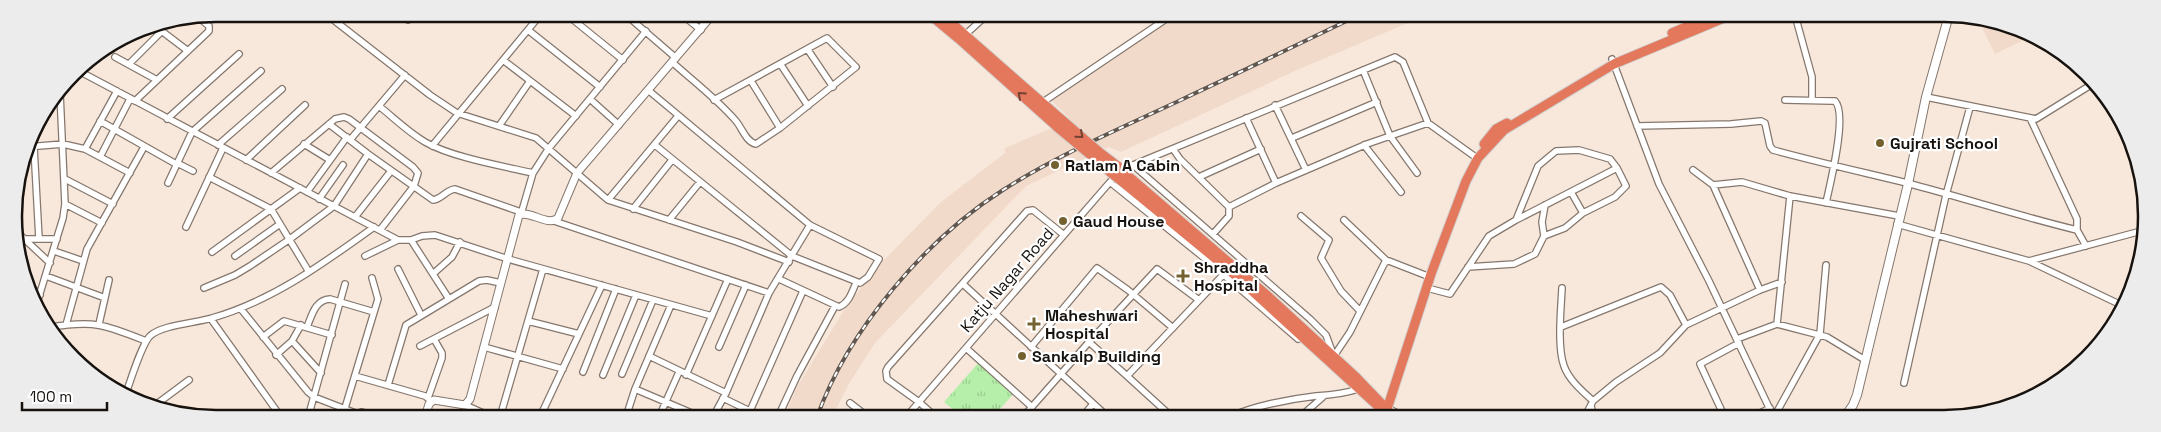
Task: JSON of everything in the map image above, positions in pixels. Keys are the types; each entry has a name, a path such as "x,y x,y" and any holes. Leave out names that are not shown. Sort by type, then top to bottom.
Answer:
{"highway":[{"path":"939,22 1096,154 1113,174 1124,178 1254,284 1358,389 1386,409"},
{"path":"951,22 1043,102 1060,123"},
{"path":"1386,409 1428,276 1462,179 1474,156 1496,130 1613,62 1699,22"},
{"path":"1386,409 1426,288 1428,276 1466,181 1478,158 1504,130 1613,62 1713,22"},
{"path":"1330,359 1386,409"}],"main road":[{"path":"1850,410 1857,395 1908,184 1926,98 1947,22"}],"street":[{"path":"336,22 457,114 525,134 549,148 592,189 608,200 737,242 789,262"},
{"path":"432,146 534,22"},
{"path":"576,22 623,60"},
{"path":"634,22 646,32 714,100 737,122 752,143 756,144 833,87 854,70 856,66 828,38 751,82 714,100"},
{"path":"690,22 700,30"},
{"path":"554,221 560,214 577,173 706,22"},
{"path":"966,34 979,22"},
{"path":"1043,102 1162,22"},
{"path":"1797,22 1812,77 1812,99"},
{"path":"100,157 132,100 157,80 209,31 209,26 205,23"},
{"path":"528,30 600,87"},
{"path":"128,64 162,31 188,52"},
{"path":"465,405 470,399 518,217 521,213 533,173 549,148 646,32"},
{"path":"808,50 833,87"},
{"path":"167,119 239,54"},
{"path":"115,57 157,80"},
{"name":"Katju Nagar Road","path":"912,410 1064,235 1113,174 1275,105 1395,58 1401,60 1428,123"},
{"path":"502,60 576,116"},
{"path":"1613,62 1659,184 1770,408 1766,410"},
{"path":"781,65 808,106"},
{"path":"1363,70 1390,136 1417,173"},
{"path":"168,183 192,132 261,71"},
{"path":"84,74 398,240"},
{"path":"307,192 330,160 405,75"},
{"path":"499,126 530,81"},
{"path":"751,82 780,128"},
{"path":"1926,98 2036,120 2089,86"},
{"path":"186,228 220,147 282,89"},
{"path":"648,90 810,226 879,259 864,282 856,283 792,256 655,145"},
{"path":"85,149 117,92"},
{"path":"1785,100 1812,99 1835,101 1840,107 1840,129 1826,203"},
{"path":"40,295 54,251 65,204 60,100"},
{"path":"590,100 619,125"},
{"path":"1292,138 1376,102"},
{"path":"246,160 305,105"},
{"path":"1275,105 1306,170"},
{"path":"379,106 416,136 432,146 533,173"},
{"path":"1904,383 1946,195 1970,107"},
{"path":"608,200 678,116"},
{"path":"128,389 146,341 155,332 211,319 268,297 377,229 414,186 418,178 416,169 361,127 344,117 336,119 329,124 270,173"},
{"path":"1246,118 1276,183"},
{"path":"2031,120 2077,219 2077,230 2086,246"},
{"path":"100,121 144,147 193,171"},
{"path":"1637,126 1732,124 1761,121 1765,123 1770,146 1773,150 2077,230"},
{"path":"1229,207 1276,183 1364,145 1428,123 1474,156"},
{"path":"329,124 433,200 440,198 447,191 455,189 521,213 554,221 769,293"},
{"path":"35,147 63,144 85,149 130,173"},
{"path":"304,144 330,160"},
{"path":"1364,145 1401,192"},
{"path":"66,325 87,248 144,147"},
{"path":"1173,149 1180,159 1229,207 1229,216 1213,234"},
{"path":"1199,177 1261,149"},
{"path":"1516,220 1538,166 1556,151 1579,150 1610,160 1617,168 1626,186 1615,197 1583,212 1565,228 1544,236"},
{"path":"204,288 235,274 290,240 334,206 368,154"},
{"path":"32,157 39,239"},
{"path":"633,208 672,160"},
{"path":"319,198 343,165"},
{"path":"1133,165 1321,330 1326,335 1330,359"},
{"path":"1426,288 1450,294 1489,236 1617,168"},
{"path":"355,217 391,170"},
{"path":"1692,170 1713,185 1760,290"},
{"path":"1113,174 1223,275 1306,345 1330,359"},
{"path":"209,177 271,209 308,272"},
{"path":"65,179 113,204"},
{"path":"669,220 700,182"},
{"path":"1713,185 1742,182 1790,196 1898,220 1938,235 2029,261 2117,304"},
{"path":"212,252 300,188"},
{"path":"1571,192 1583,212"},
{"path":"1777,324 1790,196"},
{"path":"65,204 102,224"},
{"path":"1468,267 1514,264 1535,254 1544,236 1542,222 1545,205"},
{"path":"928,410 887,379 886,371 1030,209 1064,235"},
{"path":"1300,216 1329,240 1321,258 1341,291 1360,311"},
{"path":"1344,220 1387,261 1428,276"},
{"path":"235,256 280,224"},
{"path":"717,410 725,396 769,293 810,226"},
{"path":"2029,261 2138,232"},
{"path":"366,256 398,240 411,240 422,236 435,235 508,259 712,316"},
{"path":"24,239 57,238"},
{"path":"24,239 50,263"},
{"path":"411,240 449,299"},
{"path":"434,274 452,257 460,242"},
{"path":"54,251 83,261"},
{"path":"1330,359 1350,332 1387,261"},
{"path":"1778,410 1820,334 1826,265"},
{"path":"1031,347 1095,268 1100,268 1173,328"},
{"path":"398,269 421,315"},
{"path":"502,410 543,269"},
{"path":"1029,410 1088,342 1157,269 1199,300"},
{"path":"1127,376 1223,275"},
{"path":"46,276 105,298"},
{"path":"345,408 378,294 372,278"},
{"path":"686,375 728,279"},
{"path":"779,279 839,307 844,304 856,283"},
{"path":"99,324 108,280"},
{"path":"388,385 404,329 410,321 479,282 501,283"},
{"path":"1588,410 1592,403 1616,382 1660,353 1686,325 1760,290 1782,282"},
{"path":"310,410 345,284"},
{"path":"963,284 996,312 1100,410"},
{"path":"543,410 602,285"},
{"path":"719,347 746,285"},
{"path":"1560,327 1661,287 1670,295 1686,325"},
{"path":"1562,288 1560,327 1564,365 1578,388 1592,403 1592,410"},
{"path":"583,372 616,289"},
{"path":"750,410 803,290"},
{"path":"603,376 636,295"},
{"path":"276,355 292,341 304,326 315,306 324,299 330,299 374,312"},
{"path":"622,374 653,300"},
{"path":"628,410 635,389 671,305"},
{"path":"781,410 797,376 835,306"},
{"path":"420,346 495,307"},
{"path":"241,309 299,384 314,397 349,410"},
{"path":"211,319 276,410"},
{"path":"262,337 284,321 332,335"},
{"path":"528,321 579,334"},
{"path":"57,326 99,324 146,341"},
{"path":"1721,410 1700,364 1738,341 1777,324 1820,334 1865,360"},
{"path":"427,410 442,358 442,353 434,339"},
{"path":"292,341 321,373"},
{"path":"1088,342 1164,410"},
{"path":"484,348 563,369"},
{"path":"966,348 1032,407"},
{"path":"649,356 748,410"},
{"path":"661,410 680,372"},
{"path":"355,376 430,400 465,405 476,410"},
{"path":"162,402 189,380"},
{"path":"635,389 685,410"},
{"path":"1249,410 1346,393 1358,389"},
{"path":"1308,410 1324,396"},
{"path":"850,403 857,409"},
{"path":"1088,410 1093,404"}],"shaded area":[{"path":"1165,22 1410,22 1297,70 1121,152 1109,147 1026,186 875,343 850,382 836,410 787,410 797,387 846,307 882,262 941,202 1005,153 1005,148 1052,128 1068,117 1051,100 1113,60"},
{"path":"1981,26 2025,39 1995,54"}],"green space":[{"path":"980,361 1016,391 999,410 954,410 944,402"}],"railway":[{"path":"820,410 848,352 869,320 918,260 974,210 1003,190 1070,152 1344,22"}],"place":[{"name":"Gujrati School","path":"1880,143"},
{"name":"Ratlam A Cabin","path":"1055,165"},
{"name":"Gaud House","path":"1063,221"},
{"name":"Shraddha Hospital","path":"1183,276"},
{"name":"Maheshwari Hospital","path":"1034,324"},
{"name":"Sankalp Building","path":"1022,356"}]}
